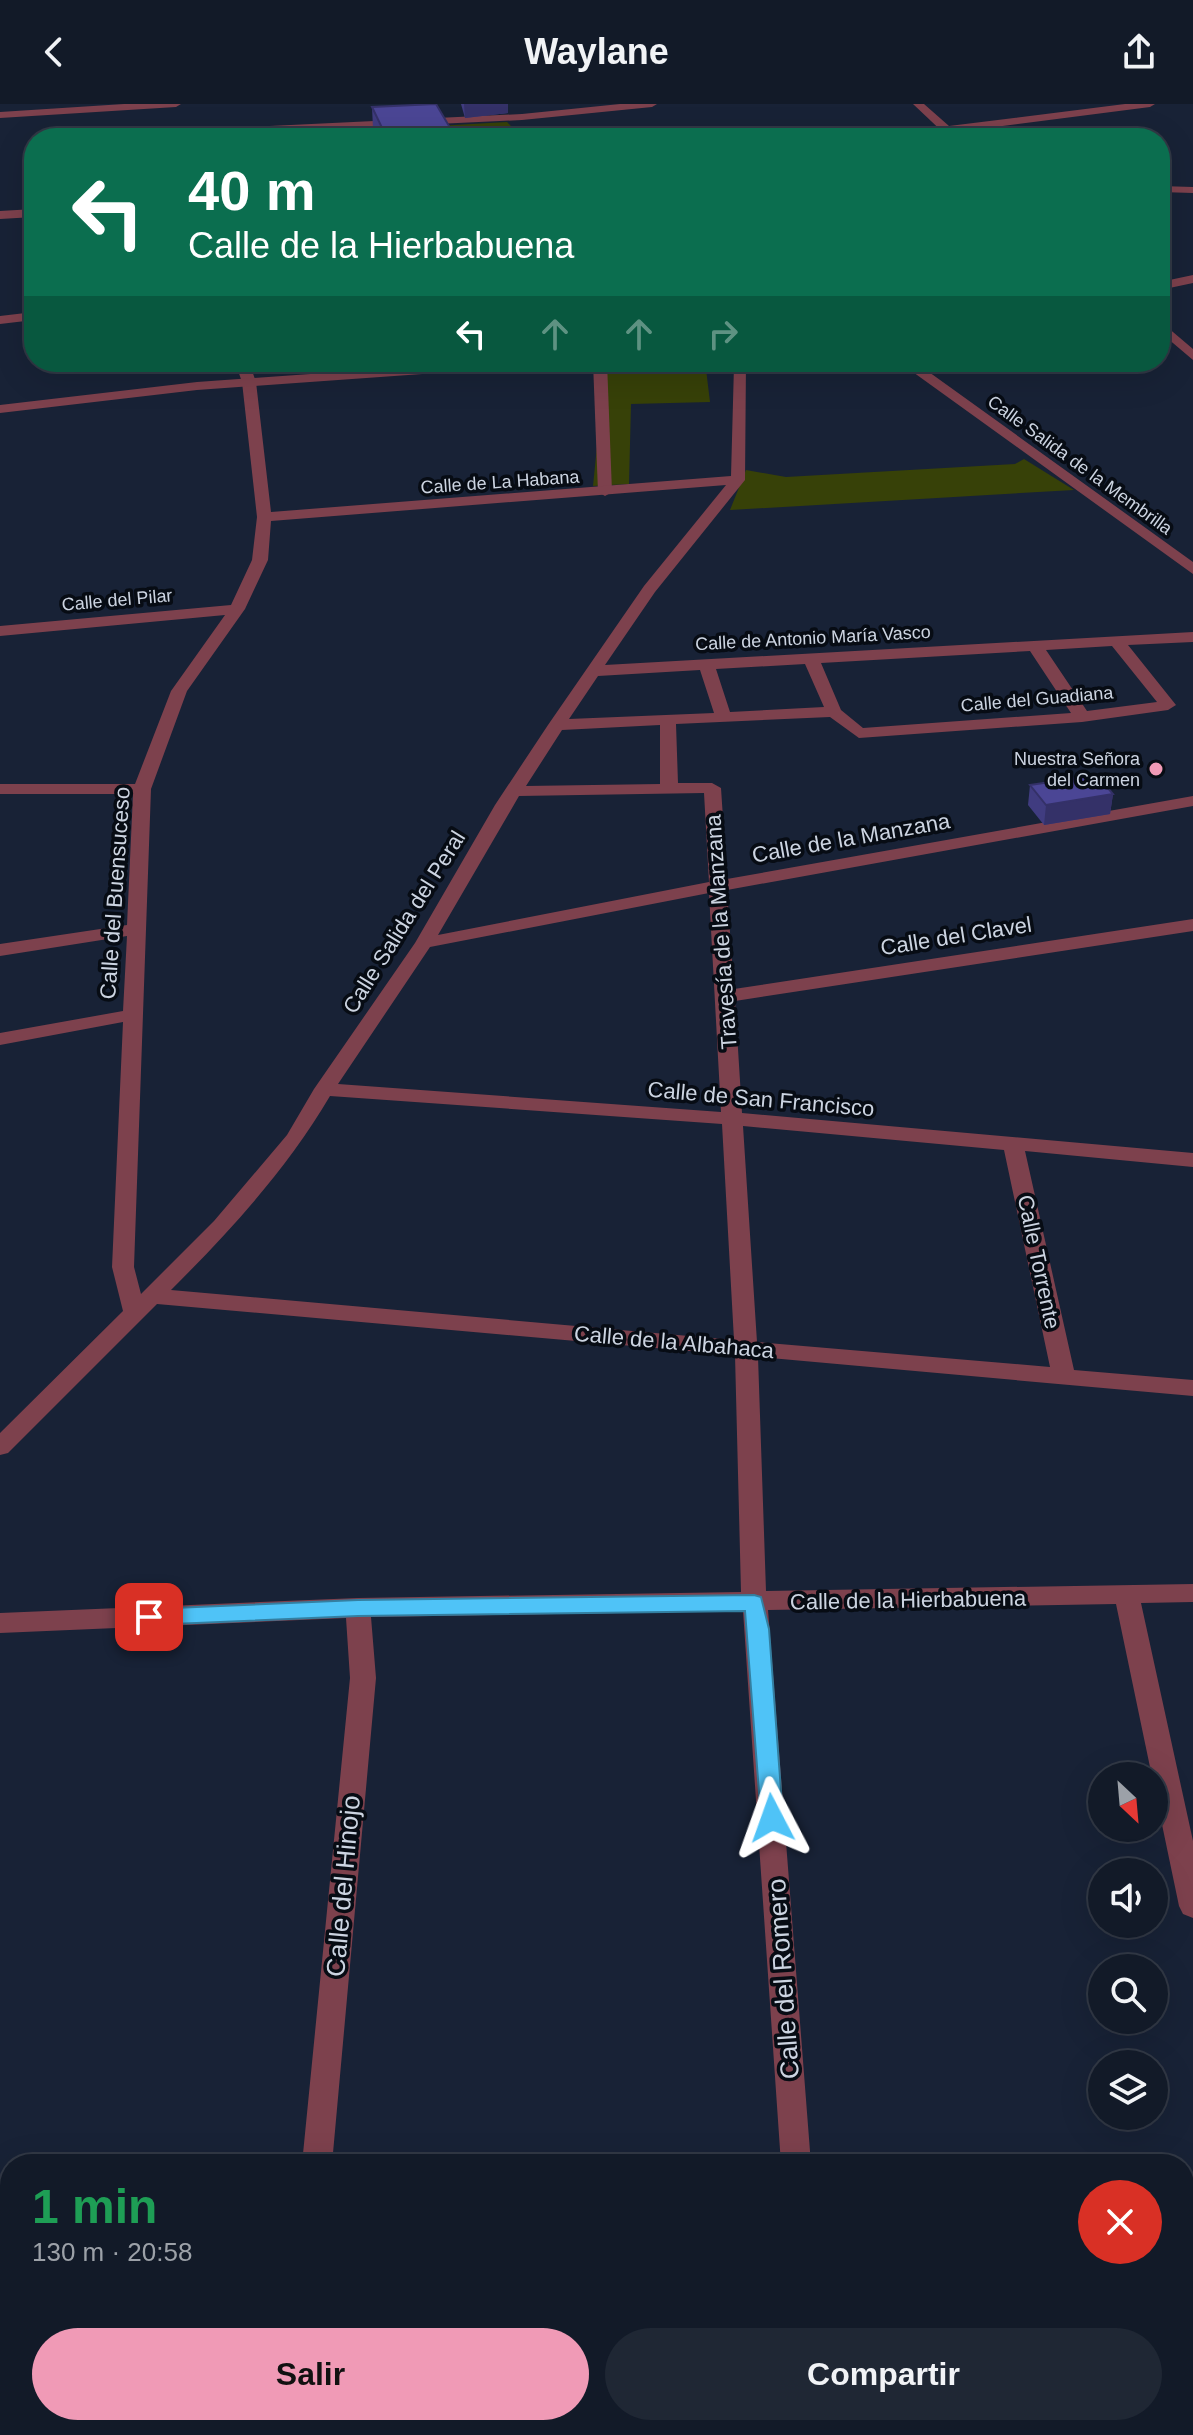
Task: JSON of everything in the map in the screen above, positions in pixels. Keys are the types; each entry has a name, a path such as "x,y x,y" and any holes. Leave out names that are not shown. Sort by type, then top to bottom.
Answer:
{"street":[{"path":"162,104 164,128"},
{"path":"0,115 176,104"},
{"path":"511,104 533,128"},
{"path":"315,128 522,117 652,104"},
{"path":"918,104 944,128"},
{"path":"991,128 1150,104"},
{"path":"1170,189 1193,190"},
{"path":"0,215 24,214"},
{"path":"1170,284 1193,279"},
{"path":"0,320 24,317"},
{"path":"1170,334 1193,356"},
{"name":"Calle del Buensuceso","path":"135,1314 123,1267 142,789 179,691 237,609 260,560 264,517 246,372"},
{"path":"0,409 249,382 392,372"},
{"path":"600,372 605,492"},
{"path":"738,480 740,372"},
{"name":"Calle Salida de la Membrilla","path":"920,372 1193,569"},
{"name":"Calle de La Habana","path":"264,517 738,480"},
{"name":"Calle Salida del Peral","path":"0,1447 222,1226 295,1138 324,1089 424,943 556,725 649,589 738,480"},
{"name":"Calle del Pilar","path":"0,631 237,609"},
{"name":"Calle de Antonio María Vasco","path":"593,671 1193,637"},
{"name":"Calle del Guadiana","path":"834,712 859,733 1082,717 1168,705 1117,642"},
{"path":"1035,646 1082,717"},
{"path":"556,725 834,712 811,659"},
{"path":"706,664 723,715"},
{"path":"515,791 669,789 668,718"},
{"name":"Travesía de la Manzana","path":"669,789 712,788 745,1348 754,1603"},
{"path":"0,789 142,789"},
{"name":"Calle de la Manzana","path":"424,943 718,886 1193,801"},
{"name":"Calle del Clavel","path":"726,996 1193,925"},
{"path":"0,950 135,929"},
{"path":"0,1039 131,1015"},
{"name":"Calle de San Francisco","path":"324,1089 733,1119 1193,1160"},
{"name":"Calle Torrente","path":"1013,1145 1064,1378"},
{"name":"Calle de la Albahaca","path":"155,1296 1193,1388"},
{"name":"Calle de la Hierbabuena","path":"0,1623 358,1608 1193,1593"},
{"path":"1127,1596 1193,1906"},
{"name":"Calle del Romero","path":"754,1603 760,1644 795,2154"},
{"name":"Calle del Hinojo","path":"318,2154 363,1678 358,1608"}],"green space":[{"path":"507,122 513,128 438,128"},
{"path":"604,372 706,372 710,402 631,404 629,484 593,486"},
{"path":"1024,459 1074,490 730,510 746,470 786,477 1015,464"}],"building":[{"path":"436,104 449,128 382,128 372,107"},
{"path":"1097,775 1113,794 1046,805 1030,785"}],"place":[{"name":"Nuestra Señora del Carmen","path":"1156,769"}],"route":[{"path":"149,1617 358,1608 754,1603 772,1818"}]}
